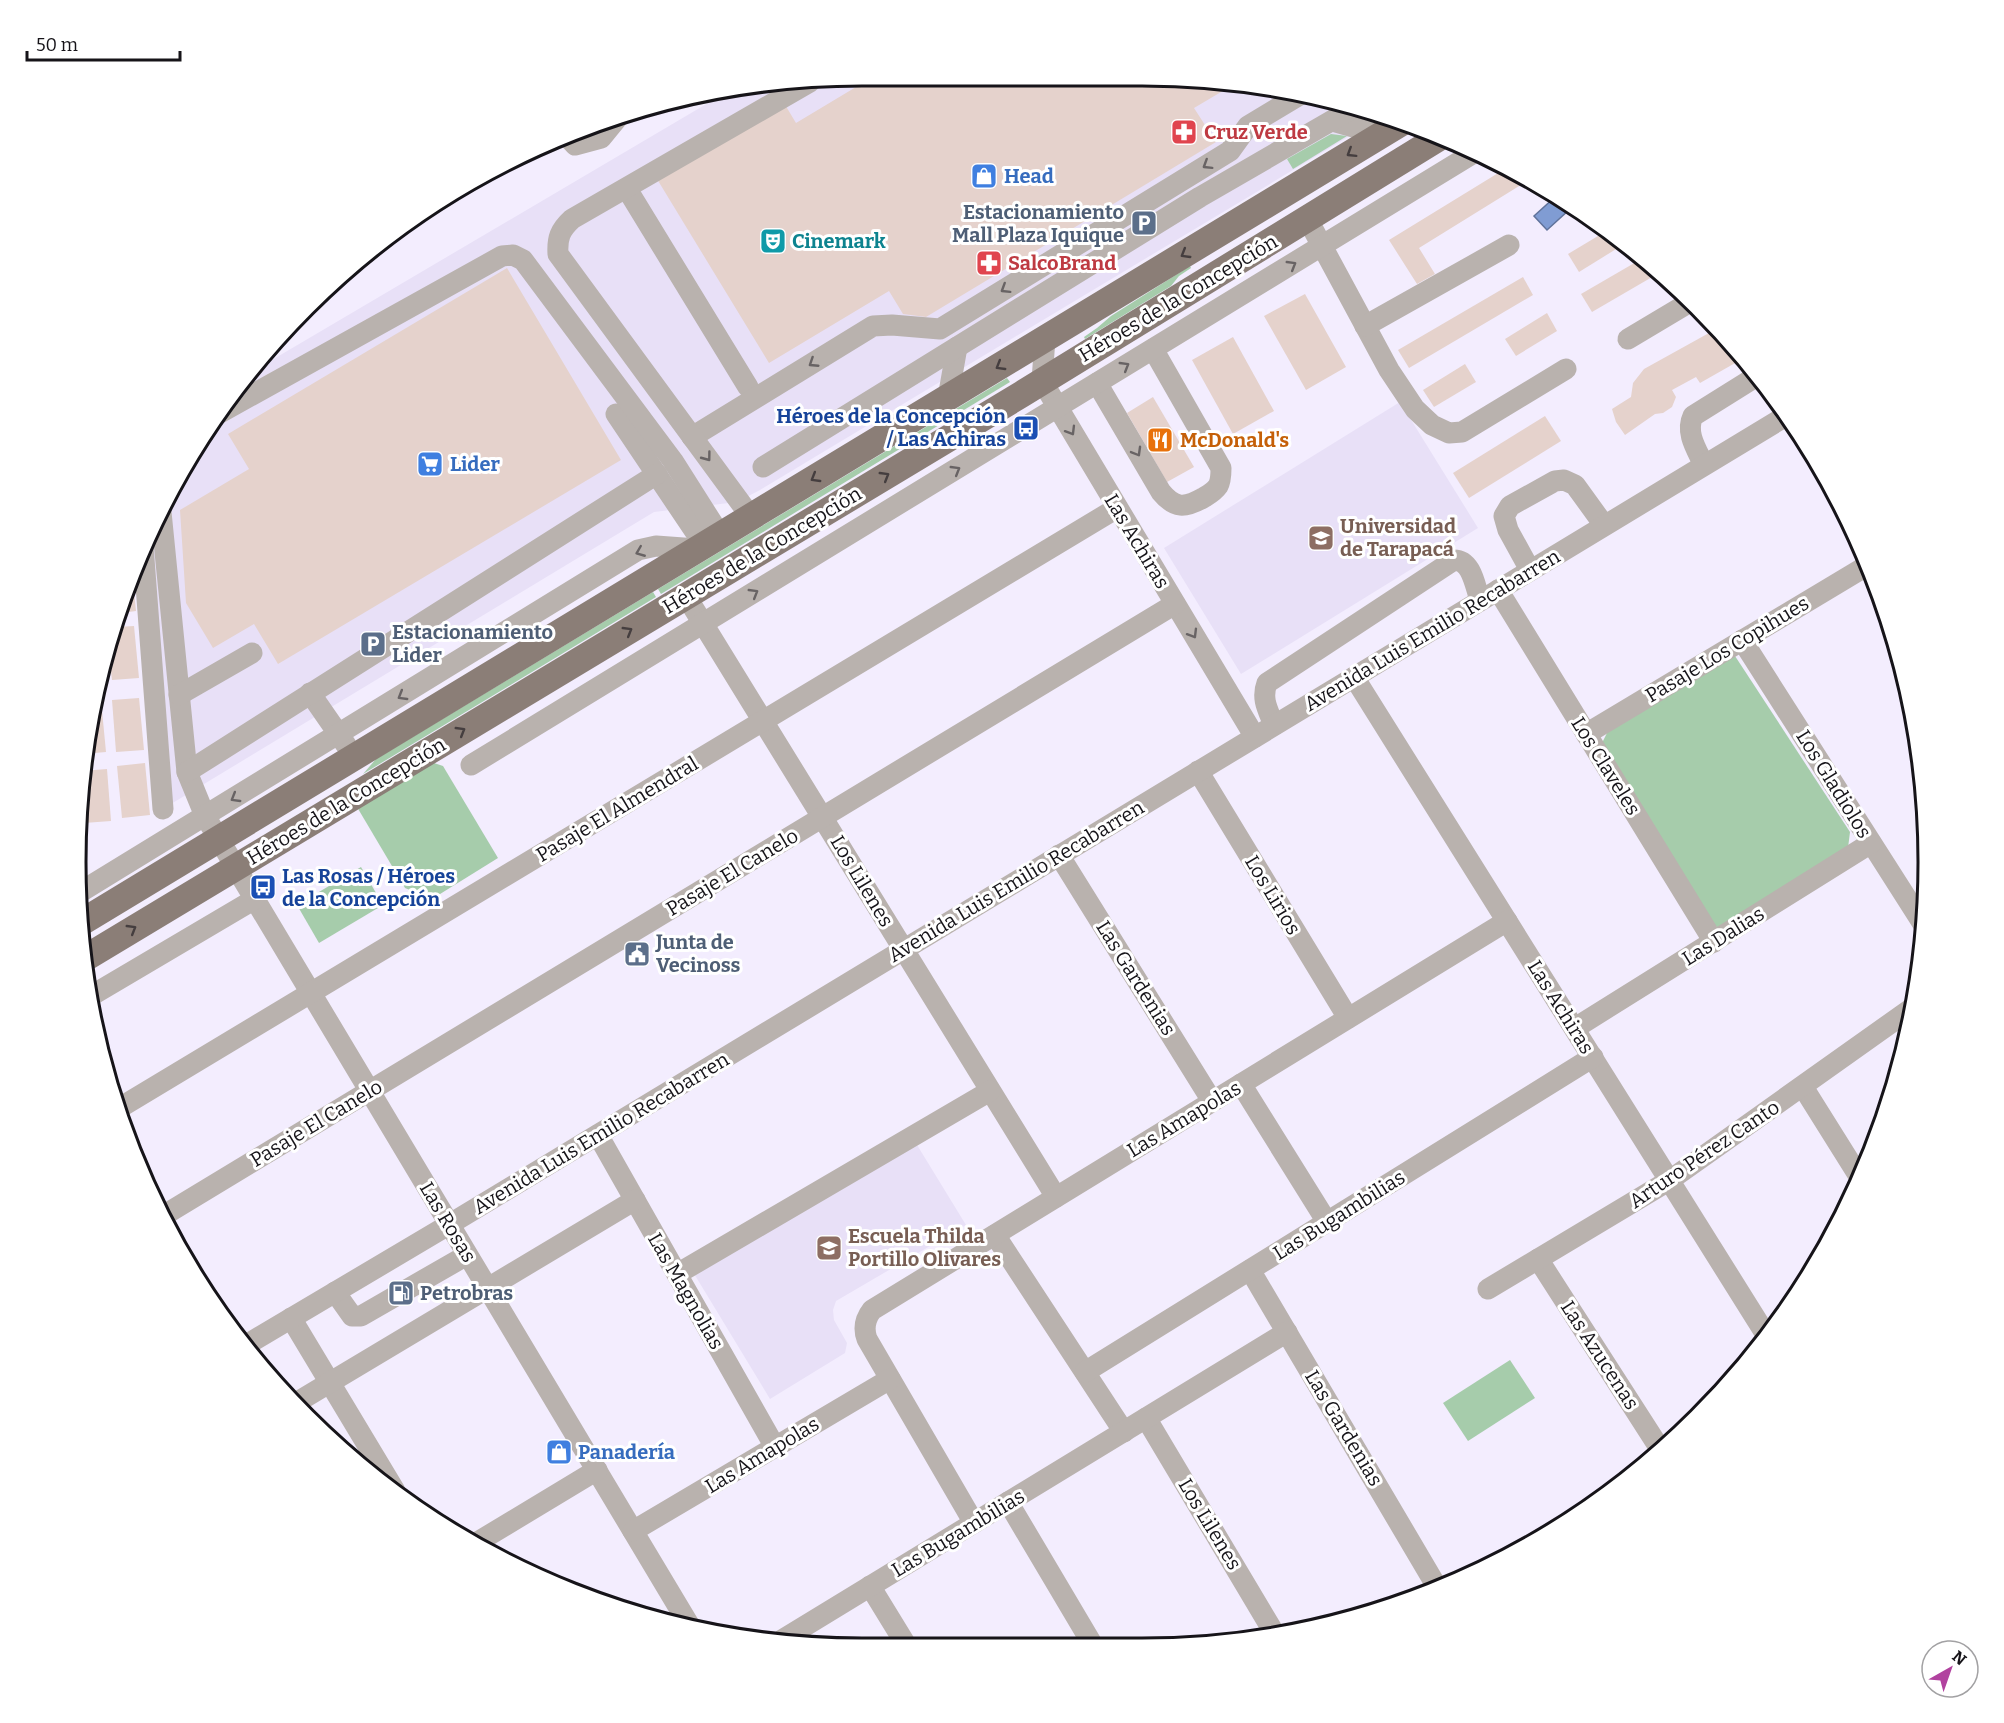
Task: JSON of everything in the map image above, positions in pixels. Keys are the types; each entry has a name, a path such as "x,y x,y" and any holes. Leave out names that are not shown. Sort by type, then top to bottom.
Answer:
{"main road":[{"name":"Héroes de la Concepción","path":"88,918 212,827 354,757 1391,129"},
{"name":"Héroes de la Concepción","path":"91,954 1308,220 1432,142"}],"street":[{"path":"751,517 558,254 557,240 562,229 572,219 800,88"},
{"path":"692,437 873,326 892,325 940,329 1230,151 1248,126 1292,100"},
{"path":"763,467 1200,197 1346,113"},
{"path":"1332,121 1391,129"},
{"path":"572,142 574,145 601,138 609,128"},
{"name":"Héroes de la Concepción","path":"471,765 1467,157"},
{"path":"627,189 748,387"},
{"path":"1308,220 1389,370 1415,409 1432,425 1449,433 1462,432 1566,369"},
{"path":"1365,326 1509,245"},
{"path":"235,405 502,256 513,255 523,260 673,461 707,543"},
{"path":"1628,339 1683,306"},
{"path":"1042,381 1046,338"},
{"path":"948,398 957,347"},
{"path":"1097,383 1168,501 1189,506 1212,493 1221,478 1221,468 1153,349"},
{"path":"1704,465 1689,430 1693,416 1751,380"},
{"name":"Las Achiras","path":"1042,381 1255,737"},
{"path":"615,414 707,543"},
{"name":"Avenida Luis Emilio Recabarren","path":"252,1341 598,1135 1780,419"},
{"path":"187,772 657,474"},
{"path":"1530,570 1508,530 1504,516 1510,506 1555,481 1564,480 1575,485 1604,525"},
{"name":"Pasaje El Almendral","path":"125,1105 1117,508"},
{"name":"Las Rosas","path":"162,526 187,772 212,827 597,1470 681,1616"},
{"name":"Héroes de la Concepción","path":"87,889 212,827 339,735 638,550 656,546 707,543"},
{"name":"Los Claveles","path":"1274,725 1264,700 1267,683 1454,560 1461,560 1467,564 1586,734 1714,942"},
{"path":"145,566 163,809"},
{"name":"Pasaje Los Copihues","path":"1586,734 1861,569"},
{"name":"Los Lilenes","path":"686,596 1056,1197"},
{"name":"Pasaje El Canelo","path":"170,1212 1175,604"},
{"name":"Los Gladiolos","path":"1742,640 1871,843 1917,908"},
{"path":"179,695 252,653"},
{"name":"Las Achiras","path":"1354,677 1762,1328"},
{"path":"310,693 354,757"},
{"name":"Los Lirios","path":"1198,771 1348,1018"},
{"name":"Las Dalias","path":"1575,1029 1871,843"},
{"name":"Las Gardenias","path":"1059,855 1212,1101"},
{"name":"Héroes de la Concepción","path":"97,992 255,899"},
{"name":"Las Amapolas","path":"633,1531 890,1379 865,1334 866,1321 872,1310 1507,921"},
{"name":"Arturo Pérez Canto","path":"1488,1289 1670,1180 1904,1014"},
{"name":"Las Bugambilias","path":"1085,1372 1593,1057"},
{"path":"1241,1084 1327,1222"},
{"path":"1803,1087 1854,1169"},
{"path":"677,1274 990,1091"},
{"name":"Las Magnolias","path":"598,1135 775,1447"},
{"path":"303,1399 635,1200"},
{"path":"995,1235 1124,1432"},
{"path":"335,1292 352,1316 361,1316 467,1255"},
{"name":"Las Azucenas","path":"1538,1259 1656,1443"},
{"path":"380,1266 398,1296"},
{"name":"Las Gardenias","path":"1250,1270 1433,1580"},
{"path":"291,1318 384,1473"},
{"name":"Las Bugambilias","path":"792,1634 1287,1332"},
{"path":"890,1379 974,1523"},
{"name":"Los Lilenes","path":"1146,1418 1272,1627"},
{"path":"483,1539 597,1470"},
{"path":"1008,1502 1089,1638"},
{"path":"870,1586 902,1638"}],"shaded area":[{"path":"811,87 1193,87 1294,100 1374,121 760,490 737,502 654,512 166,807 160,680 150,553 189,473 216,430 268,362 714,99"},
{"name":"Universidad de Tarapacá","path":"1400,402 1478,528 1241,674 1164,548"},
{"name":"Escuela Thilda Portillo Olivares","path":"914,1140 966,1225 836,1301 833,1310 834,1320 847,1343 845,1353 770,1399 693,1272"}],"green space":[{"path":"1331,134 1347,136 1293,169 1287,159"},
{"path":"1190,266 1191,268 1179,276 1171,286 1085,339 1084,337 1111,316"},
{"path":"1007,378 1010,382 661,594 658,589"},
{"path":"653,592 656,597 363,774 376,759"},
{"path":"1735,656 1850,832 1848,848 1718,928 1708,920 1601,745 1608,731"},
{"path":"431,762 443,766 498,858 432,899 405,888 357,807"},
{"path":"361,867 383,905 319,943 297,905"},
{"path":"1510,1360 1535,1398 1468,1441 1443,1403"}],"water":[{"path":"1550,201 1567,212 1547,230 1534,216"}],"building":[{"path":"858,86 1142,86 1224,90 1194,108 1216,142 926,317 903,314 889,291 769,363 657,179 784,103 796,123"},
{"path":"1499,173 1522,184 1419,248 1435,274 1417,284 1389,240"},
{"path":"1600,235 1618,248 1579,272 1568,254"},
{"path":"1635,263 1653,277 1592,312 1581,294"},
{"name":"Lider","path":"507,268 621,460 278,664 254,624 213,648 186,603 180,510 249,469 228,434"},
{"path":"1523,277 1533,295 1409,368 1398,350"},
{"path":"1305,294 1346,367 1306,390 1264,316"},
{"path":"1547,313 1557,331 1516,356 1505,339"},
{"path":"1710,333 1736,362 1700,383 1696,377 1672,390 1676,397 1672,407 1663,413 1655,414 1625,435 1616,422 1612,409 1631,397 1633,383 1644,369"},
{"path":"1233,337 1274,411 1233,434 1192,360"},
{"path":"1465,364 1476,382 1434,407 1423,390"},
{"name":"McDonald's","path":"1153,397 1194,467 1167,482 1127,413"},
{"path":"1545,416 1561,441 1469,498 1453,473"},
{"path":"134,593 136,611 127,612"},
{"path":"134,626 139,678 112,680 110,667 123,627"},
{"path":"139,698 144,750 116,752 112,700"},
{"path":"101,704 106,752 93,753"},
{"path":"145,763 150,815 122,818 117,766"},
{"path":"107,769 111,821 87,823 91,770"}],"place":[{"name":"Cruz Verde","path":"1184,132"},
{"name":"Head","path":"984,176"},
{"name":"Estacionamiento Mall Plaza Iquique","path":"1144,223"},
{"name":"Cinemark","path":"773,241"},
{"name":"SalcoBrand","path":"989,263"},
{"name":"Héroes de la Concepción / Las Achiras","path":"1026,428"},
{"name":"McDonald's","path":"1160,440"},
{"name":"Lider","path":"430,464"},
{"name":"Universidad de Tarapacá","path":"1321,538"},
{"name":"Estacionamiento Lider","path":"373,644"},
{"name":"Las Rosas / Héroes de la Concepción","path":"263,887"},
{"name":"Junta de Vecinoss","path":"637,954"},
{"name":"Escuela Thilda Portillo Olivares","path":"829,1248"},
{"name":"Petrobras","path":"401,1293"},
{"name":"Panadería","path":"559,1452"}]}
